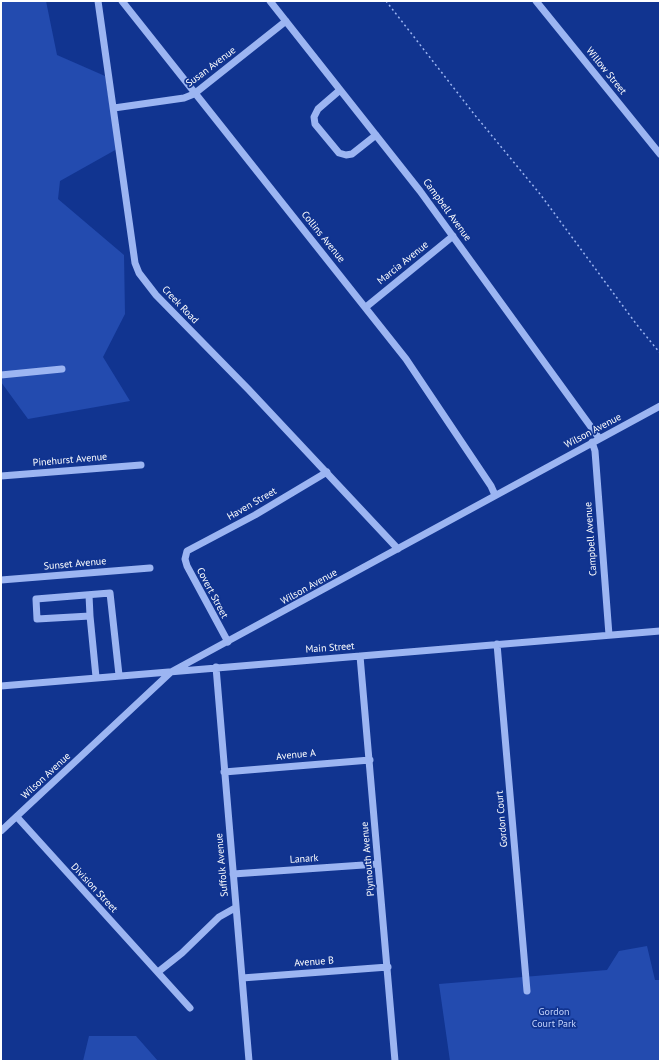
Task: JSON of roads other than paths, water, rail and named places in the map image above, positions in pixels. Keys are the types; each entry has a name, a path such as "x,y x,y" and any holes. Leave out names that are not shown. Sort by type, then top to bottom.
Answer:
{"street":[{"name":"Creek Road","path":"98,1 135,263 138,273 156,295 327,472 398,549"},
{"name":"Collins Avenue","path":"122,1 194,94 366,307 406,359 491,486 495,495"},
{"name":"Campbell Avenue","path":"270,1 376,135 453,236 595,440 594,451 609,635"},
{"name":"Willow Street","path":"536,1 660,154"},
{"name":"Susan Avenue","path":"114,108 184,98 194,94 286,21"},
{"path":"340,90 318,109 314,117 315,124 339,153 346,155 352,154 376,135"},
{"name":"Marcia Avenue","path":"366,307 453,236"},
{"path":"1,375 62,369"},
{"name":"Wilson Avenue","path":"1,831 171,672 660,406"},
{"name":"Pinehurst Avenue","path":"1,476 141,465"},
{"name":"Haven Street","path":"187,551 255,515 327,472"},
{"name":"Covert Street","path":"187,551 184,558 187,566 228,642"},
{"name":"Sunset Avenue","path":"1,580 150,568"},
{"path":"90,616 37,619 36,599 110,593 119,675"},
{"path":"89,595 96,677"},
{"name":"Main Street","path":"1,686 660,631"},
{"name":"Gordon Court","path":"497,644 527,991"},
{"name":"Plymouth Avenue","path":"360,656 395,1061"},
{"name":"Suffolk Avenue","path":"216,667 232,874 249,1061"},
{"name":"Avenue A","path":"224,772 370,760"},
{"name":"Division Street","path":"17,817 190,1008"},
{"name":"Lanark","path":"232,874 378,864"},
{"path":"158,972 182,953 219,917 235,908"},
{"name":"Avenue B","path":"242,978 388,967"}],"park label":[{"name":"Gordon Court Park","path":"554,1018"}]}
